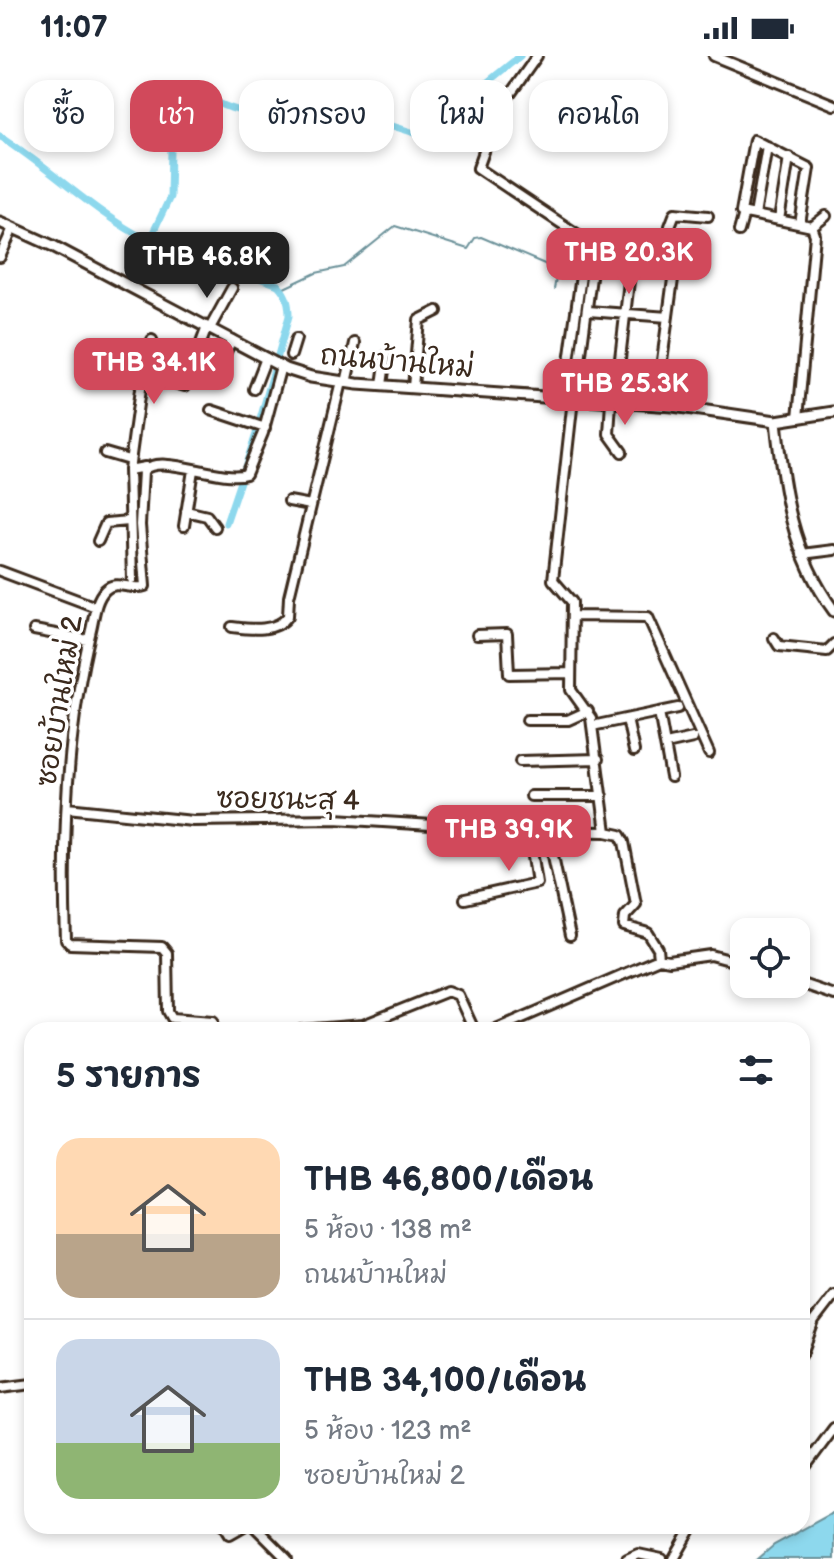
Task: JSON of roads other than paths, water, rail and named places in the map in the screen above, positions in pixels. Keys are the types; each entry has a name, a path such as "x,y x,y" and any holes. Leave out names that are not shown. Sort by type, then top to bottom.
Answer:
{"street":[{"path":"537,56 499,110 478,168 585,242 595,246 666,250 669,247"},
{"path":"714,56 834,105"},
{"path":"800,224 811,171 754,140 740,210 812,227"},
{"path":"755,215 767,146"},
{"path":"779,220 789,157"},
{"path":"670,226 675,213 708,216"},
{"path":"739,231 744,213"},
{"path":"812,227 826,216"},
{"name":"ถนนบ้านใหม่","path":"0,222 266,358 344,383 656,405 776,421 834,412"},
{"path":"798,418 815,235 812,227"},
{"path":"0,257 13,228"},
{"path":"585,242 553,576 555,586 572,599 572,694 588,711 598,759 606,832 622,837 633,888 635,906 625,916 624,926 648,933 658,949 659,959"},
{"path":"570,399 588,311 595,246"},
{"path":"622,452 609,434 632,255"},
{"path":"656,405 676,257"},
{"path":"157,378 185,386 208,328 232,288"},
{"path":"413,387 419,320 437,311"},
{"path":"588,311 668,317"},
{"path":"105,453 129,465 145,467 154,464 231,476 246,474 296,339"},
{"path":"132,579 129,465 152,340"},
{"path":"220,363 232,340"},
{"path":"232,627 257,629 285,621 311,505 355,343"},
{"path":"382,385 386,356"},
{"path":"254,389 266,358"},
{"path":"211,410 265,428"},
{"path":"776,421 786,503 802,554 834,611"},
{"name":"ซอยบ้านใหม่ 2","path":"145,467 141,476 140,525 145,586 106,589 96,607 74,720 64,892 67,942 95,947 162,947 167,953 168,1011 172,1018 213,1021"},
{"path":"184,526 193,470"},
{"path":"289,501 311,505"},
{"path":"186,511 207,516 215,527"},
{"path":"98,541 106,523 129,521"},
{"path":"802,554 834,550"},
{"path":"0,571 96,607"},
{"path":"573,616 648,617 709,753"},
{"path":"34,630 88,640"},
{"path":"477,635 507,634 509,674 571,673"},
{"path":"774,638 779,646 817,652 827,651 834,644"},
{"path":"592,726 678,708"},
{"path":"527,720 568,720 588,711"},
{"path":"659,712 671,777"},
{"path":"627,719 634,751"},
{"path":"666,744 693,738"},
{"path":"520,761 598,759"},
{"path":"531,796 602,796"},
{"name":"ซอยชนะสุ 4","path":"67,808 193,821 335,819 548,832 606,832"},
{"path":"465,899 537,883 529,831"},
{"path":"548,832 570,936"},
{"path":"513,1022 659,959 669,961 711,955 730,960"},
{"path":"810,987 834,995"},
{"path":"370,1022 448,991 458,995 470,1022"},
{"path":"810,1332 814,1321 834,1295"},
{"path":"0,1388 24,1385"},
{"path":"810,1460 834,1428"},
{"path":"262,1534 287,1559"},
{"path":"674,1559 688,1534"},
{"path":"627,1559 638,1554 662,1559"}],"water":[{"path":"834,1512 834,1559 758,1559 794,1534 810,1534 810,1525"}],"waterway":[{"path":"149,241 170,197 171,150 195,100 209,100 237,110 251,110 257,91 268,87 418,134 432,127 520,56"},
{"path":"0,136 107,216 145,239 278,285 284,292 289,316 256,434 226,523"},
{"path":"282,289 316,273 344,267 395,226 468,249 475,238 481,237 554,268 557,273 554,289"}],"tunnel":[{"path":"669,247 670,226"}]}
